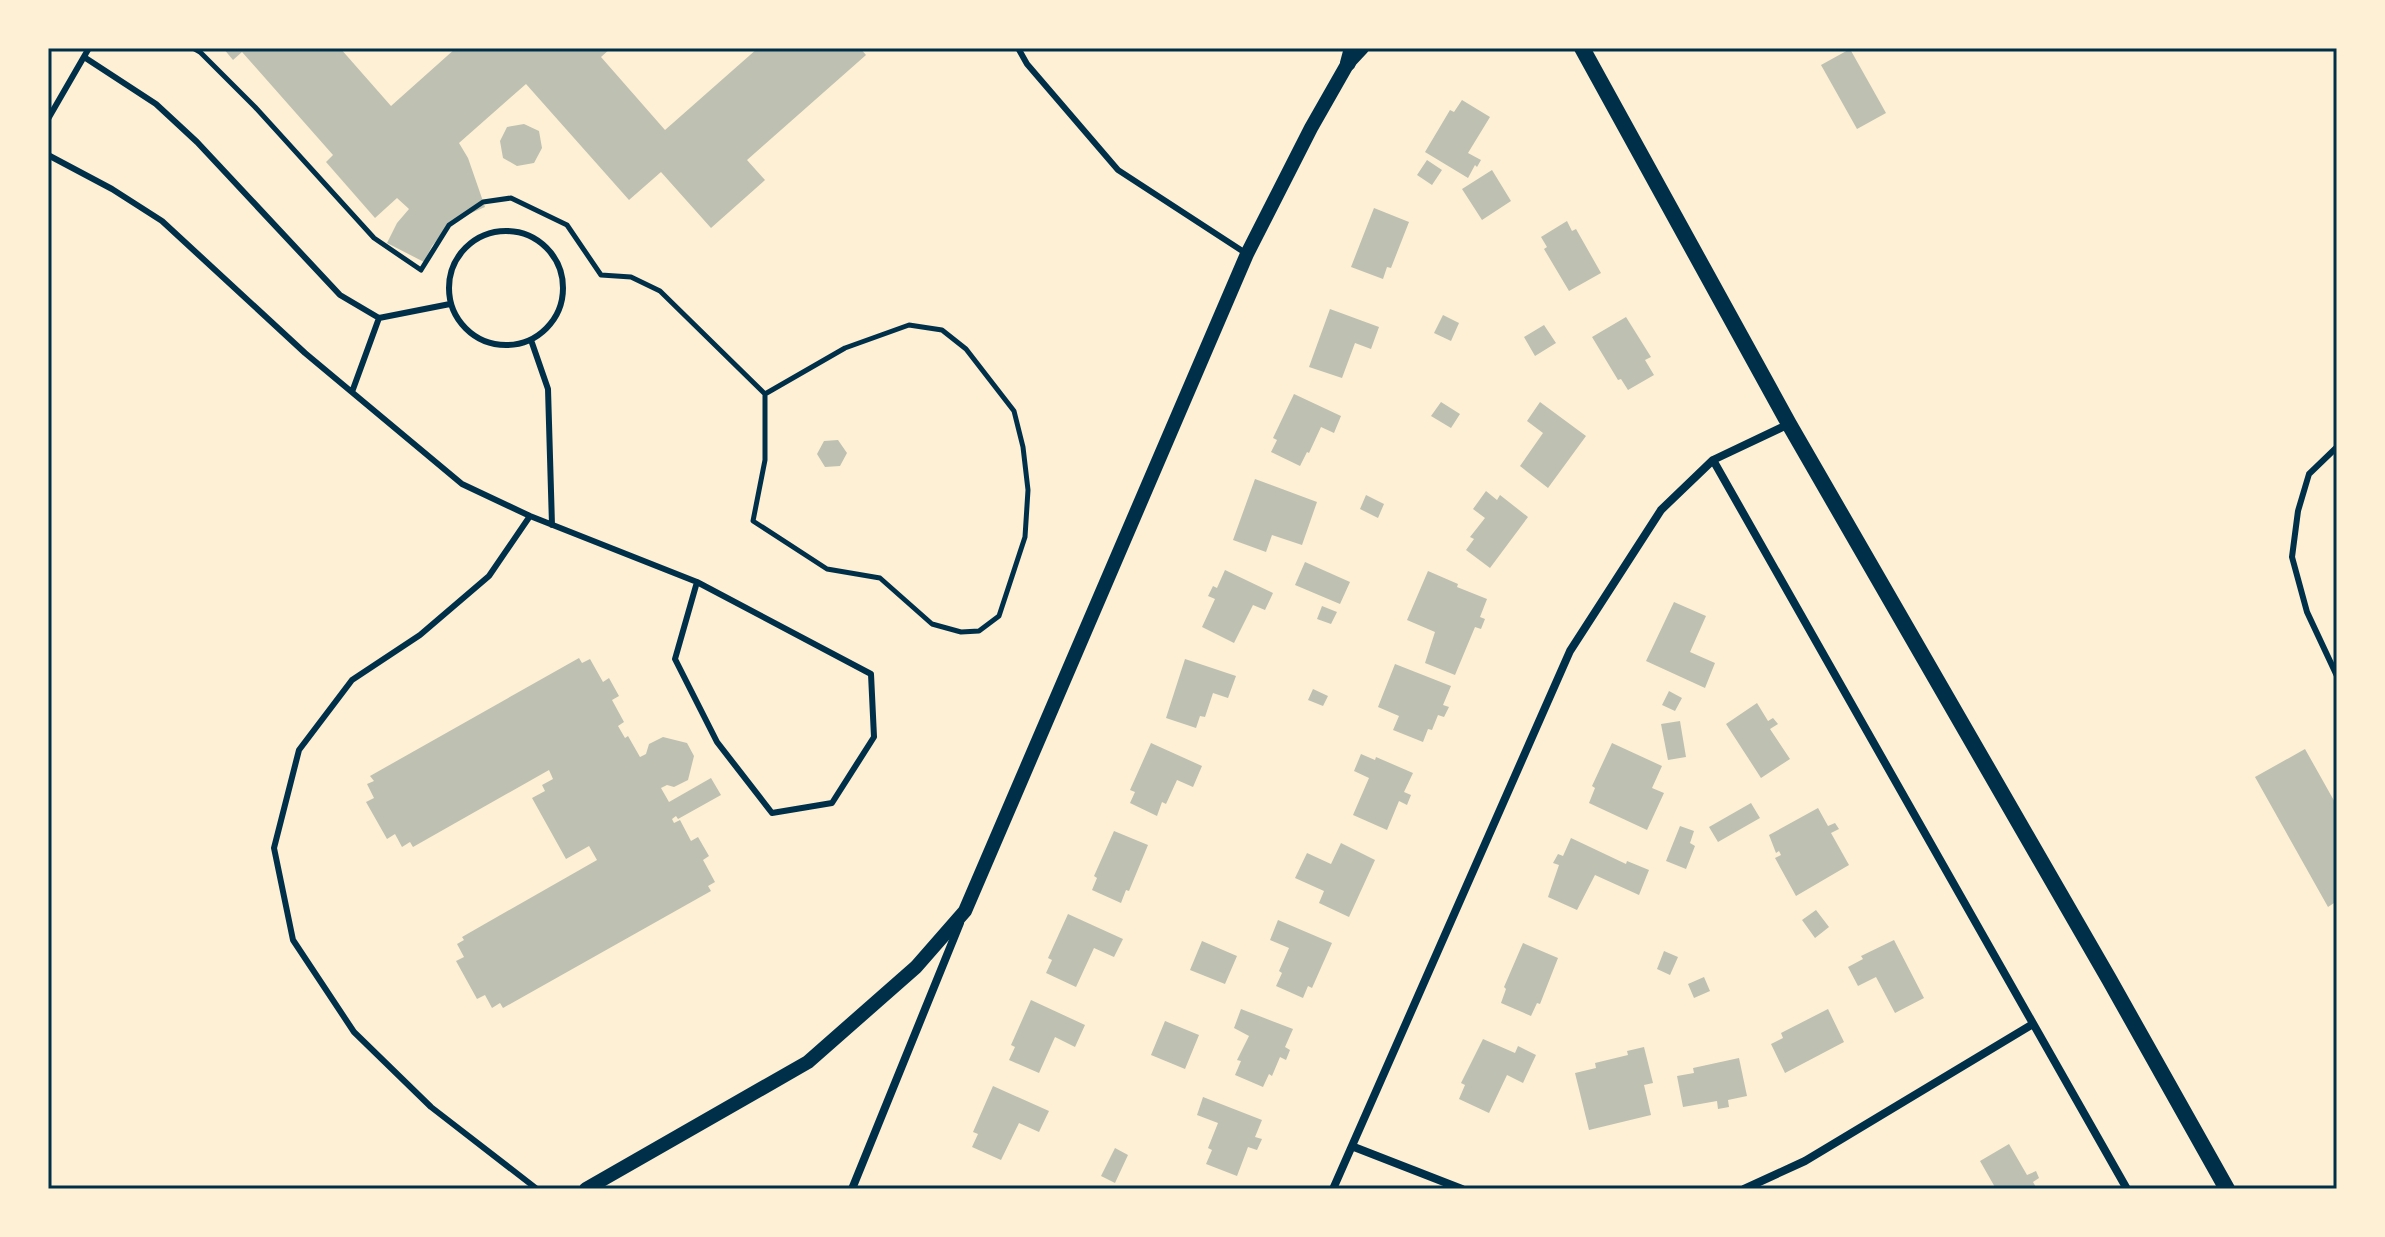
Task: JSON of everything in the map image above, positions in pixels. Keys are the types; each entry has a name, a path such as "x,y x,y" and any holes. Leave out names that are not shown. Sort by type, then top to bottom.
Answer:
{"main road":[{"path":"1582,48 1789,424 2227,1189"}],"street":[{"path":"852,1189 965,911 1247,254 1350,56 1362,48"},
{"path":"1333,1189 1570,651 1661,510 1713,460 1789,424"},
{"path":"1713,460 2127,1189"},
{"path":"586,1189 808,1062 916,967 965,911"},
{"path":"1744,1189 1805,1161 2033,1024"},
{"path":"1354,1147 1462,1189"}],"lane":[{"path":"48,119 89,48"},
{"path":"1018,48 1027,64 1118,170 1247,254"},
{"path":"84,57 156,104 228,175 340,295 379,318 450,304"},
{"path":"48,155 112,189 162,221 305,353 462,484 530,516 697,582 871,674 874,737 832,803 772,813 717,742 675,659 697,582"},
{"path":"496,231 516,231 535,238 550,250 560,267 562,303 545,331 531,340 507,345 482,341 468,332 457,319 450,304 448,284 452,266 463,249 478,237 496,231"},
{"path":"352,392 379,318"},
{"path":"531,340 548,389 552,525"},
{"path":"2337,447 2309,474 2298,511 2292,557 2307,612 2337,676"},
{"path":"530,516 489,576 420,635 352,680 299,750 274,848 293,940 354,1032 431,1107 537,1189"}],"path":[{"path":"193,48 255,107 374,238 421,270 449,225 483,202 511,198 567,225 601,275 631,277 660,291 765,394 765,460 753,521 827,569 880,578 932,624 961,632 979,631 999,616 1025,537 1028,490 1023,447 1014,411 966,349 942,330 909,325 845,348 765,394"}],"building":[{"path":"223,48 340,48 391,106 456,48 611,48 601,57 665,130 758,48 860,48 866,55 747,160 765,180 711,228 661,172 629,200 526,84 459,143 468,158 485,207 449,225 424,262 387,243 397,223 409,209 397,198 375,218 326,162 333,155 242,52 233,60"},
{"path":"1850,49 1886,113 1857,129 1821,65"},
{"path":"1462,100 1490,117 1468,153 1481,160 1468,178 1425,152 1450,110 1454,112"},
{"path":"524,124 539,131 542,148 534,163 517,166 503,158 500,141 507,127"},
{"path":"1427,160 1442,170 1432,185 1417,175"},
{"path":"1492,170 1511,201 1482,220 1462,189"},
{"path":"1374,208 1409,222 1391,268 1387,267 1383,279 1351,267"},
{"path":"1567,221 1572,231 1576,229 1601,273 1569,291 1544,249 1547,247 1541,237"},
{"path":"1330,309 1379,327 1371,349 1355,343 1342,378 1309,367"},
{"path":"1443,315 1459,323 1451,341 1434,333"},
{"path":"1626,317 1651,357 1645,360 1654,375 1628,390 1621,379 1618,380 1592,337"},
{"path":"1544,325 1556,343 1535,356 1524,337"},
{"path":"1294,394 1341,416 1334,433 1321,427 1300,466 1271,452 1277,440 1273,438"},
{"path":"1441,402 1460,414 1451,428 1431,416"},
{"path":"1540,402 1586,436 1548,488 1520,466 1543,433 1527,421"},
{"path":"838,440 847,453 840,466 825,467 817,454 824,441"},
{"path":"1255,479 1317,502 1302,545 1272,535 1266,552 1233,540"},
{"path":"1486,491 1497,500 1500,495 1528,517 1490,568 1466,550 1474,539 1470,537 1485,518 1473,509"},
{"path":"1366,495 1384,504 1378,518 1360,509"},
{"path":"1305,562 1350,582 1340,604 1295,585"},
{"path":"1225,570 1273,593 1265,610 1253,605 1234,643 1202,627 1215,599 1208,596 1213,586 1217,588"},
{"path":"1428,571 1487,599 1480,617 1485,619 1481,629 1475,627 1455,675 1425,663 1435,632 1407,620"},
{"path":"1674,602 1706,616 1690,652 1715,663 1705,688 1646,661"},
{"path":"1322,606 1337,612 1331,624 1317,619"},
{"path":"579,658 582,663 590,659 603,682 609,678 619,696 612,700 624,722 618,726 640,757 646,754 649,744 663,737 687,743 694,756 688,780 674,787 667,785 661,788 669,802 711,778 721,795 678,819 676,816 672,819 674,823 680,820 691,841 698,837 709,856 703,860 715,882 708,886 711,891 503,1008 500,1003 492,1008 485,995 477,999 456,961 464,957 457,944 464,940 462,937 597,860 589,846 566,859 532,798 545,791 542,785 553,779 549,770 413,847 410,842 402,847 395,834 387,839 366,802 374,798 367,784 374,781 370,776"},
{"path":"1185,659 1236,676 1228,698 1213,693 1205,717 1200,716 1196,728 1166,718"},
{"path":"1395,664 1451,686 1443,705 1449,707 1444,717 1438,715 1423,742 1393,730 1399,716 1378,707"},
{"path":"1313,689 1328,696 1323,706 1308,700"},
{"path":"1669,691 1682,698 1675,711 1662,705"},
{"path":"1757,703 1768,721 1773,718 1778,724 1770,729 1790,759 1761,778 1726,724"},
{"path":"1680,721 1686,757 1668,760 1661,724"},
{"path":"1151,743 1202,766 1193,787 1177,780 1166,804 1162,802 1157,816 1130,803 1135,792 1130,790"},
{"path":"1612,743 1662,766 1652,788 1664,793 1647,830 1589,803 1595,788 1592,786"},
{"path":"2305,749 2337,806 2337,901 2328,907 2255,777"},
{"path":"1361,754 1413,773 1404,792 1411,795 1407,805 1399,801 1387,830 1353,815 1369,778 1354,771"},
{"path":"1751,803 1760,818 1718,842 1709,827"},
{"path":"1818,808 1828,826 1835,823 1839,829 1831,833 1849,865 1796,896 1775,858 1781,855 1779,851 1776,853 1769,835"},
{"path":"1680,826 1694,831 1690,843 1695,846 1686,869 1666,861"},
{"path":"1114,831 1148,845 1121,903 1092,890 1097,878 1094,876"},
{"path":"1571,838 1626,864 1627,861 1649,870 1639,895 1595,875 1577,910 1548,897 1559,865 1553,863 1558,854 1563,856"},
{"path":"1341,843 1375,860 1349,917 1319,903 1324,891 1295,878 1307,853 1331,864"},
{"path":"1816,910 1829,927 1815,938 1802,920"},
{"path":"1068,914 1123,939 1114,957 1094,948 1076,987 1046,973 1052,960 1048,958"},
{"path":"1278,920 1332,943 1312,988 1308,986 1303,998 1276,986 1289,948 1270,940"},
{"path":"1894,940 1924,998 1895,1013 1876,977 1858,986 1848,967 1863,959 1861,956"},
{"path":"1202,941 1237,956 1225,984 1190,970"},
{"path":"1523,943 1558,958 1540,1004 1537,1003 1531,1016 1501,1003 1504,987"},
{"path":"1664,951 1678,957 1670,975 1657,969"},
{"path":"1704,977 1710,991 1694,998 1688,984"},
{"path":"1031,1000 1085,1025 1075,1047 1055,1037 1039,1073 1009,1060 1015,1047 1011,1045"},
{"path":"1241,1009 1293,1029 1285,1047 1290,1050 1286,1060 1280,1057 1272,1076 1269,1074 1263,1087 1235,1075 1241,1061 1237,1060 1249,1036 1234,1028"},
{"path":"1828,1009 1844,1042 1785,1073 1771,1044 1783,1038 1781,1033"},
{"path":"1165,1021 1199,1035 1185,1069 1151,1055"},
{"path":"1483,1039 1515,1053 1518,1046 1536,1055 1523,1083 1507,1075 1489,1113 1459,1099 1465,1085 1461,1083"},
{"path":"1644,1047 1653,1083 1644,1085 1651,1115 1589,1130 1575,1073 1596,1068 1595,1063 1628,1055 1627,1051"},
{"path":"1739,1058 1747,1096 1728,1100 1729,1107 1718,1109 1717,1101 1683,1107 1677,1076 1694,1073 1693,1068"},
{"path":"993,1086 1049,1111 1039,1132 1019,1123 1001,1160 972,1147 978,1134 973,1132"},
{"path":"1203,1097 1262,1120 1255,1137 1262,1139 1257,1150 1248,1147 1237,1176 1206,1164 1212,1150 1208,1148 1218,1123 1197,1115"},
{"path":"2009,1144 2027,1175 2036,1171 2039,1178 2033,1182 2037,1189 1996,1189 1980,1161"},
{"path":"1115,1148 1128,1155 1115,1183 1101,1176"}]}
